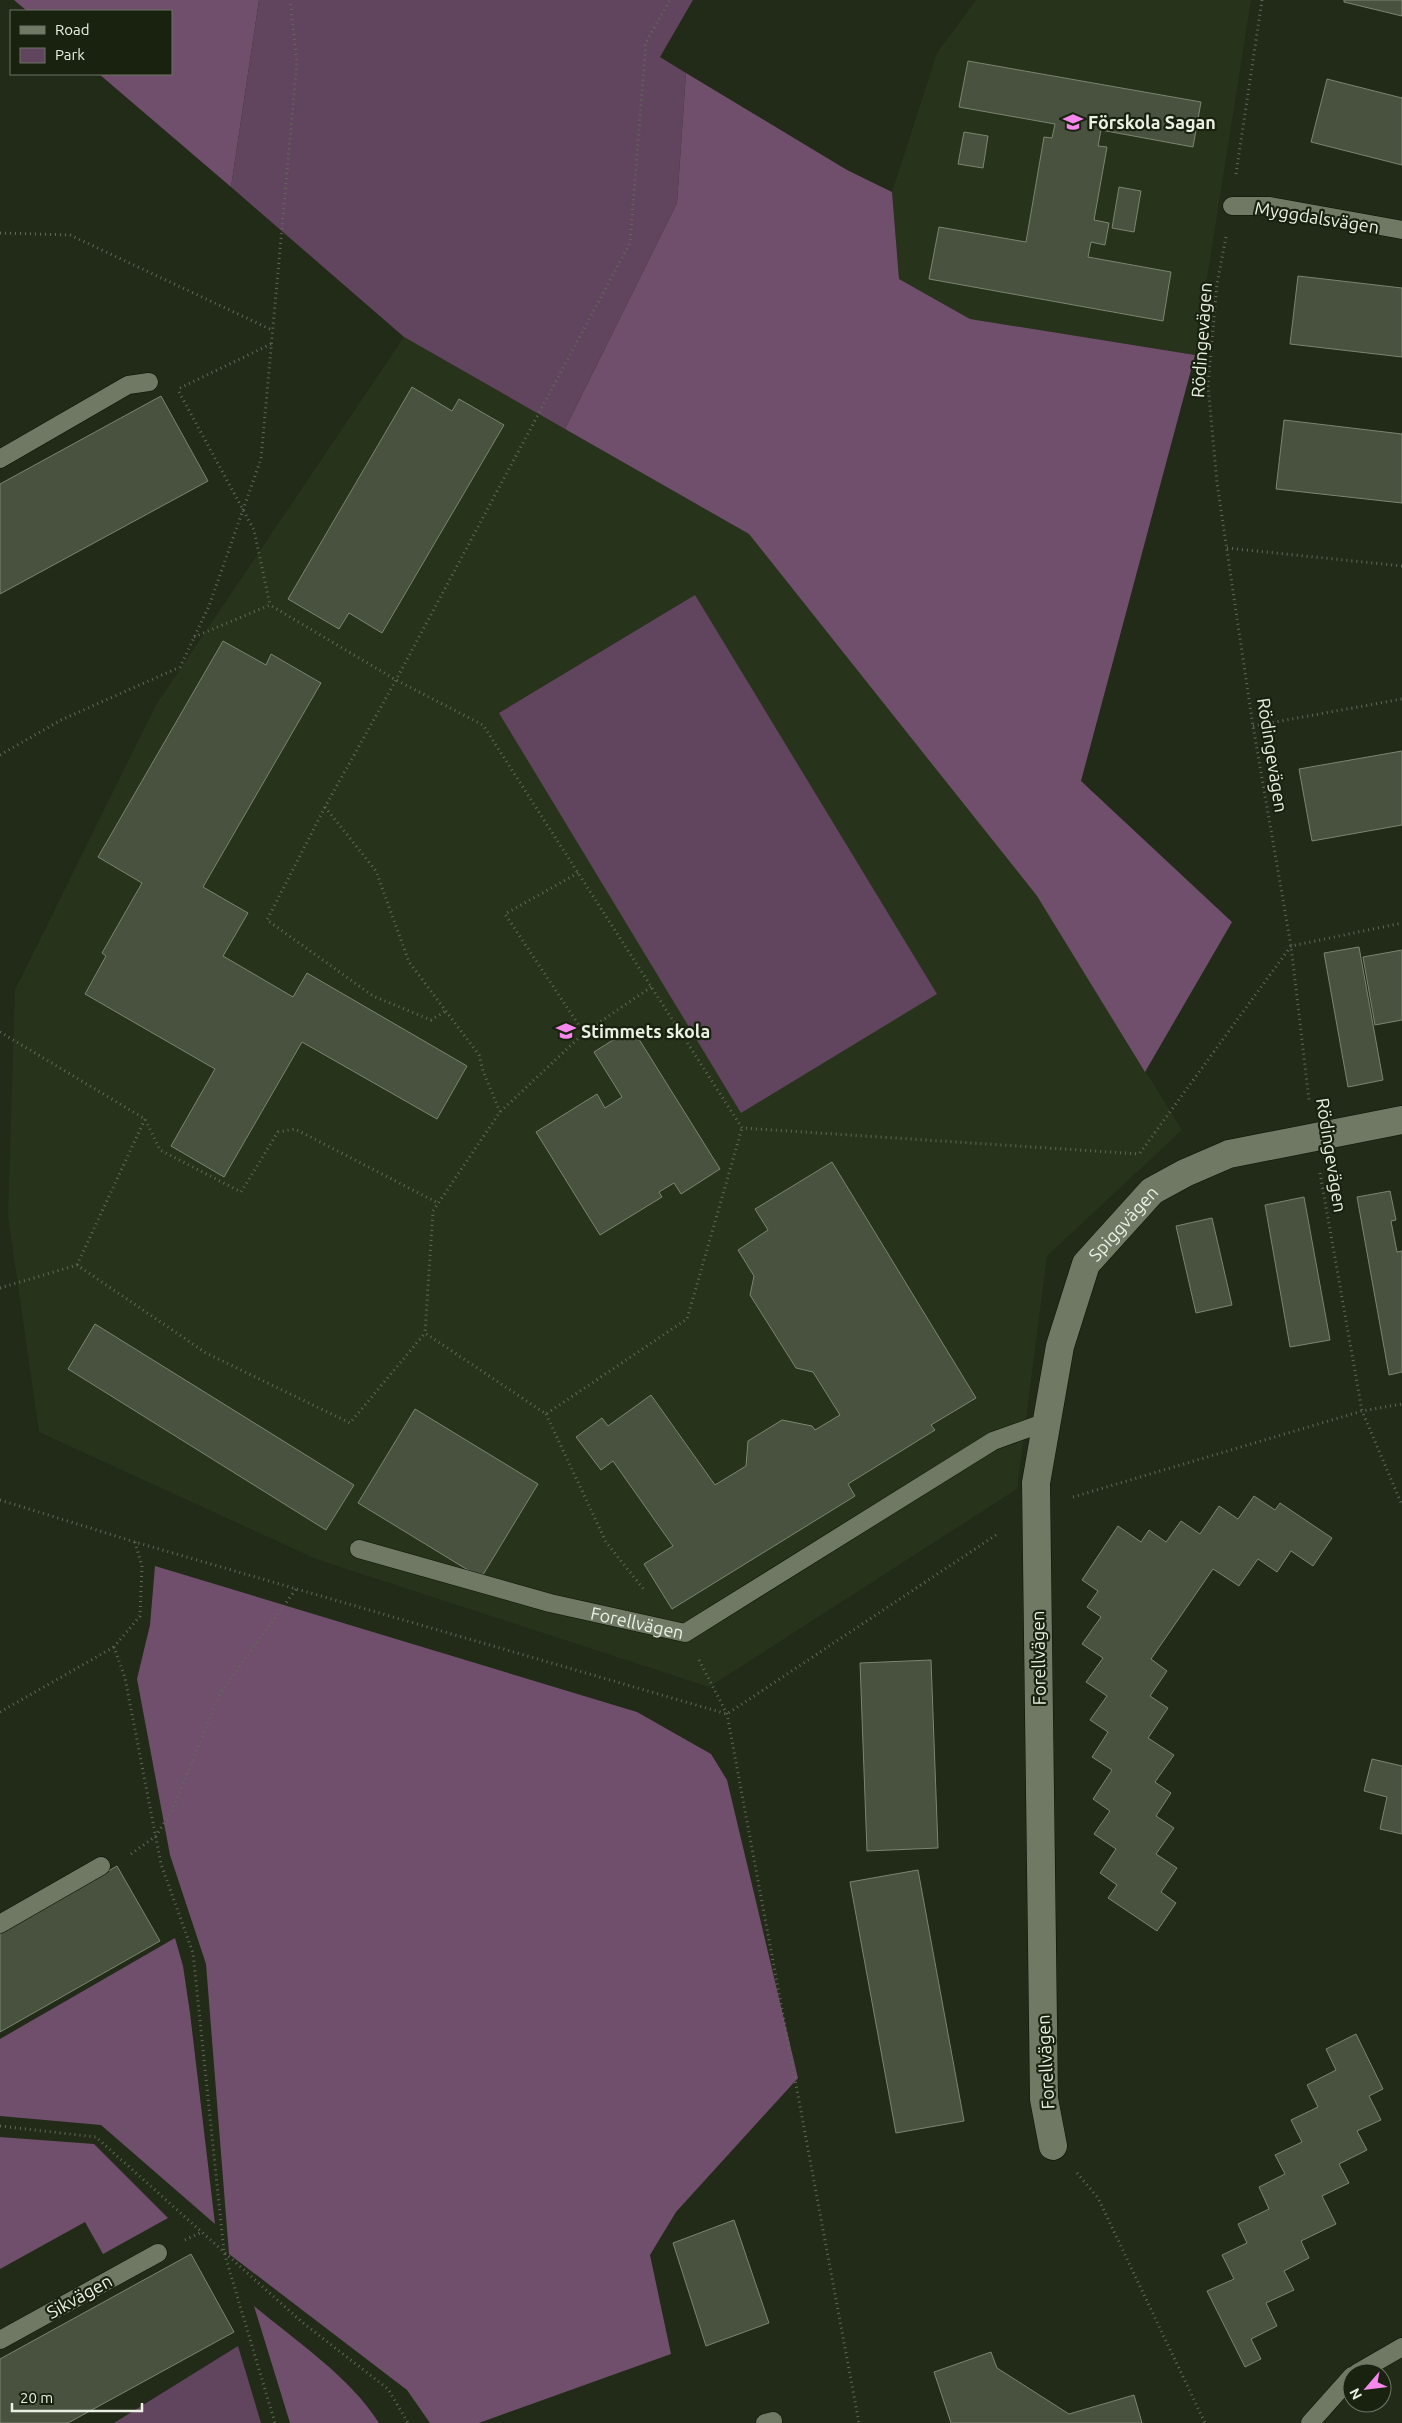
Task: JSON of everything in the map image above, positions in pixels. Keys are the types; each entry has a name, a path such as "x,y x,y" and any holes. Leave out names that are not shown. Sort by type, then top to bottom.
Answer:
{"street":[{"name":"Spiggvägen","path":"1036,1508 1036,1483 1060,1346 1086,1264 1152,1191 1184,1173 1228,1154 1402,1120"},
{"name":"Forellvägen","path":"1036,1508 1044,2099 1053,2146"}],"lane":[{"name":"Myggdalsvägen","path":"1232,206 1270,206 1402,230"},
{"path":"0,459 128,385 149,382"},
{"name":"Forellvägen","path":"359,1548 550,1603 681,1632 993,1441 1046,1422"},
{"path":"0,1924 101,1866"},
{"name":"Sikvägen","path":"0,2340 158,2253"},
{"path":"1375,2363 1402,2347"},
{"path":"1310,2423 1342,2387"}],"path":[{"path":"0,755 61,720 180,667 209,606 261,459 297,62 290,0"},
{"path":"446,1012 430,1020 373,996 267,920 325,807 396,680 523,440 630,244 646,42 670,0"},
{"name":"Rödingevägen","path":"1262,0 1232,206 1217,284 1208,385 1217,484 1253,726 1291,946 1313,1137 1362,1411 1402,1505"},
{"path":"0,233 70,236 272,330"},
{"path":"271,344 177,389 254,530 270,605 396,680 483,725 742,1128 687,1319 546,1414"},
{"path":"1227,548 1402,566"},
{"path":"194,637 270,605"},
{"path":"1253,726 1402,699"},
{"path":"325,807 376,871 409,962 479,1055 482,1072 500,1112"},
{"path":"578,873 505,914 584,1033"},
{"path":"1140,1154 1291,946 1402,923"},
{"path":"77,1265 206,1353 350,1423 425,1333 433,1211 500,1112 584,1033 651,987"},
{"path":"0,1032 145,1119 160,1150 241,1192 278,1132 295,1129 438,1203"},
{"path":"0,1288 77,1265 145,1119"},
{"path":"742,1128 1140,1154"},
{"path":"1140,1154 1152,1191"},
{"path":"425,1333 546,1414 606,1542 681,1632 727,1714 859,2423"},
{"path":"1036,1508 1362,1411 1402,1404"},
{"path":"0,1712 114,1646 140,1616 142,1566 135,1542"},
{"path":"101,1866 124,1859 156,1836 173,1808 221,1692 296,1588"},
{"path":"114,1646 125,1678 161,1864 193,1953 224,2252 275,2423"},
{"path":"0,2126 96,2137 303,2322 388,2389 408,2423"},
{"path":"1053,2146 1098,2198 1205,2423"}],"shaded area":[{"path":"14,0 259,0 231,187 100,75 172,75 172,10 26,10"},
{"name":"Förskola Sagan","path":"976,0 1251,0 1195,355 970,319 899,279 892,192 937,53"},
{"path":"686,73 847,170 892,192 899,279 970,319 1195,355 1081,781 1232,922 1145,1072 1037,896 749,534 565,429 677,203"},
{"name":"Stimmets skola","path":"404,337 749,534 1037,896 1182,1130 1047,1256 1017,1489 709,1687 316,1559 39,1432 8,1216 15,990 156,705"},
{"path":"155,1566 637,1712 711,1754 727,1780 798,2078 676,2212 650,2255 671,2354 479,2423 430,2423 407,2390 229,2254 206,1964 170,1855 137,1679 150,1625"},
{"path":"175,1938 183,1966 190,2013 215,2224 101,2125 0,2116 0,2039"},
{"path":"0,2137 94,2144 168,2218 103,2254 85,2222 0,2269"},
{"path":"254,2306 338,2375 367,2406 379,2423 290,2423"}],"green space":[{"path":"259,0 693,0 660,57 686,73 677,203 565,429 404,337 231,187"},
{"path":"695,595 937,994 741,1113 499,713"},
{"path":"238,2346 261,2423 114,2423"}],"building":[{"path":"1344,0 1402,0 1402,16 1344,2"},
{"path":"968,61 1201,102 1193,147 1101,130 1098,146 1107,147 1094,220 1109,223 1105,245 1091,242 1088,257 1171,272 1163,321 929,279 939,227 1026,242 1044,137 1052,138 1055,124 959,107"},
{"path":"1327,79 1402,98 1402,165 1311,142"},
{"path":"964,132 988,136 983,168 958,164"},
{"path":"1119,187 1141,191 1134,232 1112,228"},
{"path":"1298,276 1402,288 1402,357 1290,344"},
{"path":"412,387 452,411 459,399 504,425 382,633 349,613 339,629 288,599"},
{"path":"161,396 208,481 0,594 0,484"},
{"path":"1284,420 1402,434 1402,503 1276,489"},
{"path":"223,641 266,665 271,654 321,683 203,887 248,913 223,956 293,997 307,973 467,1066 437,1119 302,1042 224,1177 171,1146 215,1069 85,994 106,956 102,953 142,883 98,857"},
{"path":"1402,751 1402,825 1312,841 1299,769"},
{"path":"1359,947 1383,1080 1348,1087 1324,953"},
{"path":"1402,950 1402,1020 1375,1025 1363,957"},
{"path":"632,1028 720,1169 681,1194 674,1183 659,1192 662,1197 600,1235 536,1132 597,1094 605,1108 622,1097 594,1052"},
{"path":"832,1162 976,1398 931,1425 935,1430 848,1484 855,1496 672,1609 644,1564 673,1546 613,1461 601,1470 576,1437 602,1418 608,1426 651,1395 715,1485 746,1466 748,1441 782,1420 812,1426 815,1430 840,1415 813,1372 796,1368 750,1295 754,1276 738,1250 768,1230 755,1209"},
{"path":"1390,1191 1396,1220 1391,1221 1397,1252 1402,1251 1402,1372 1389,1375 1357,1197"},
{"path":"1304,1197 1330,1340 1290,1347 1265,1205"},
{"path":"1212,1218 1232,1305 1196,1313 1176,1226"},
{"path":"95,1324 354,1485 326,1530 68,1369"},
{"path":"415,1409 538,1484 481,1578 358,1503"},
{"path":"1254,1496 1275,1510 1280,1503 1332,1538 1313,1566 1291,1551 1277,1572 1258,1559 1239,1586 1213,1569 1151,1659 1167,1671 1150,1696 1168,1708 1148,1738 1174,1755 1155,1782 1171,1793 1156,1816 1174,1828 1156,1854 1177,1868 1161,1892 1176,1903 1157,1931 1108,1898 1117,1885 1100,1873 1116,1849 1094,1834 1110,1811 1093,1799 1112,1770 1092,1757 1108,1732 1090,1720 1107,1696 1086,1682 1103,1658 1082,1644 1101,1617 1087,1607 1098,1591 1082,1580 1118,1526 1141,1542 1149,1530 1166,1542 1181,1521 1200,1534 1219,1506 1238,1519"},
{"path":"931,1660 938,1848 867,1851 860,1663"},
{"path":"1372,1759 1402,1766 1402,1834 1380,1829 1387,1797 1364,1791"},
{"path":"117,1866 160,1941 0,2032 0,1933"},
{"path":"918,1870 964,2121 896,2133 850,1882"},
{"path":"1356,2034 1383,2089 1369,2096 1381,2120 1357,2131 1367,2150 1339,2164 1349,2183 1322,2196 1336,2224 1301,2241 1309,2258 1284,2271 1294,2290 1266,2303 1277,2326 1251,2339 1261,2359 1245,2367 1207,2291 1234,2279 1222,2255 1247,2243 1238,2224 1269,2209 1259,2187 1285,2174 1275,2155 1302,2142 1291,2120 1318,2107 1307,2085 1336,2070 1326,2049"},
{"path":"734,2220 769,2323 706,2346 673,2243"},
{"path":"191,2254 234,2332 68,2423 0,2423 0,2359"},
{"path":"991,2352 997,2368 1069,2414 1134,2395 1142,2423 951,2423 934,2372"}],"place":[{"name":"Förskola Sagan","path":"1073,122"},
{"name":"Stimmets skola","path":"566,1031"}]}
